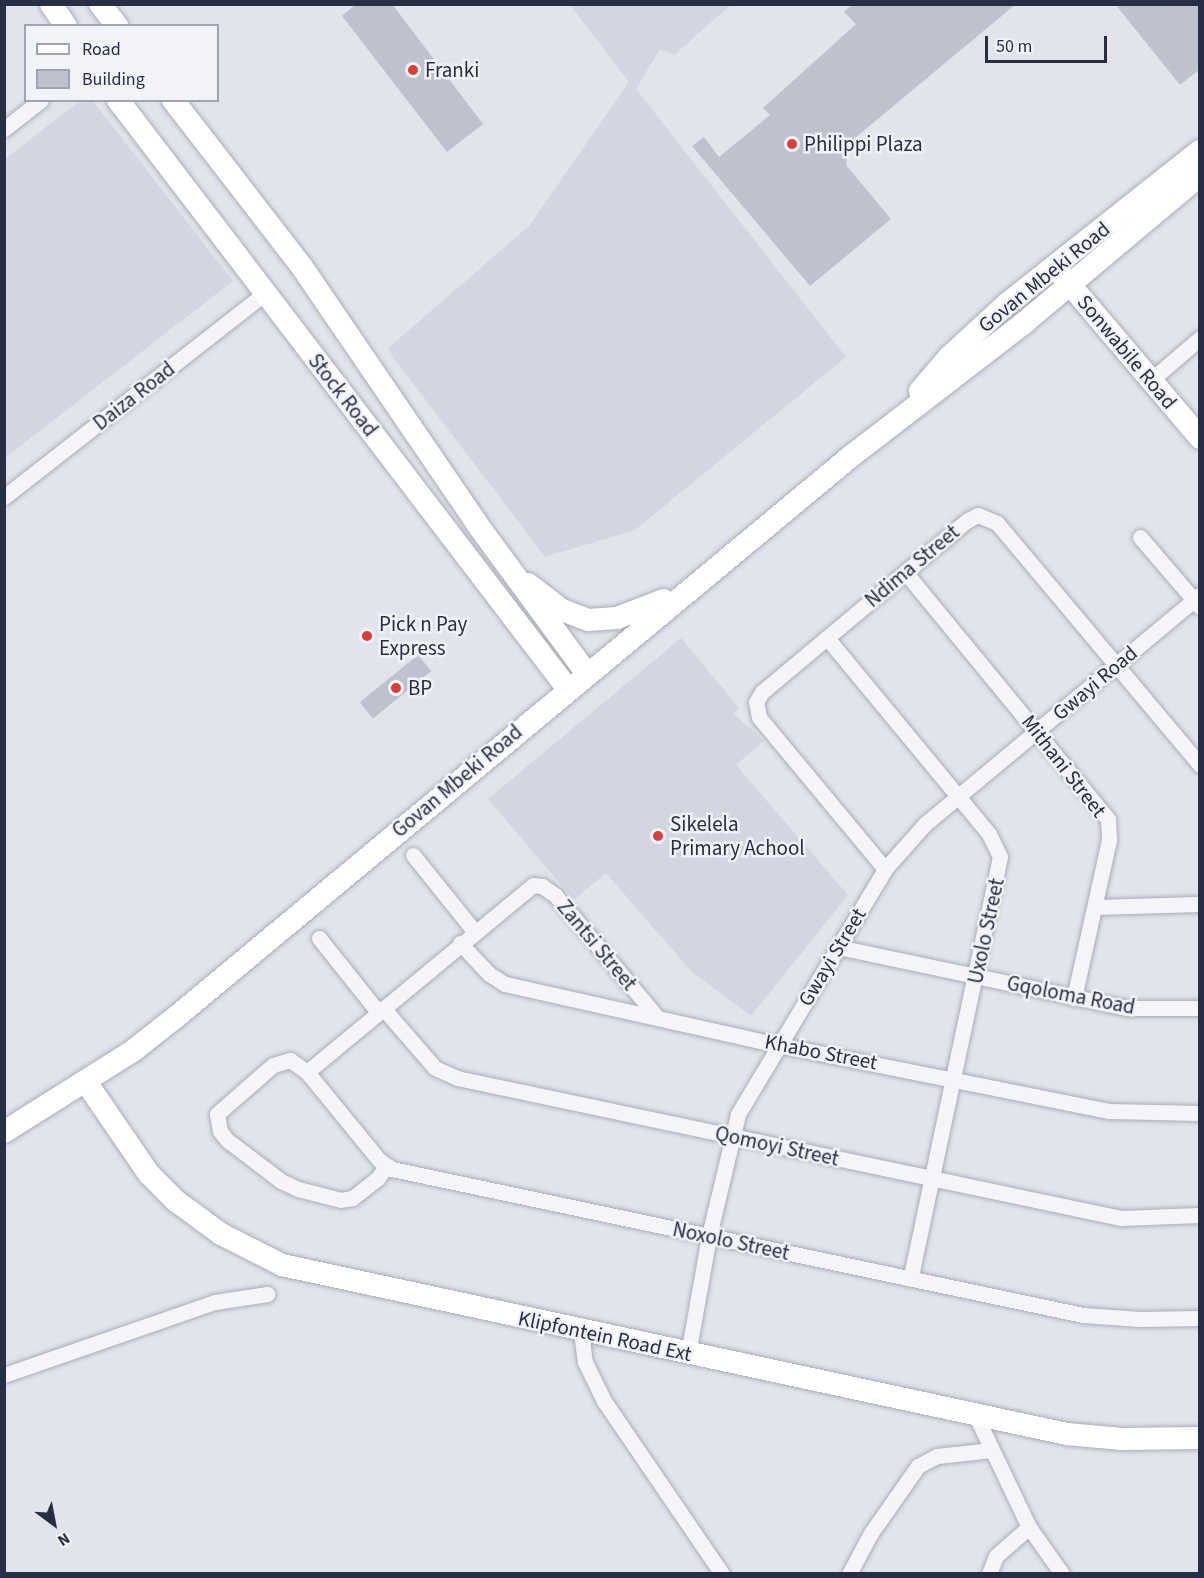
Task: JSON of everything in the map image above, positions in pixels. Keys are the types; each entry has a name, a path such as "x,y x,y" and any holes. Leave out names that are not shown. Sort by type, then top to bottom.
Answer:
{"main road":[{"path":"51,4 65,24"},
{"path":"100,4 115,24"},
{"name":"Stock Road","path":"120,102 568,689"},
{"name":"Stock Road","path":"175,102 302,267 505,563 587,674"},
{"name":"Govan Mbeki Road","path":"900,416 949,357 1055,266 1200,151"},
{"name":"Govan Mbeki Road","path":"4,1132 135,1050 900,416 1069,284 1200,175"},
{"name":"Sonwabile Road","path":"1055,266 1200,438"},
{"path":"505,563 562,610 588,620 617,618 690,589"},
{"name":"Klipfontein Road Ext","path":"86,1082 160,1187 239,1245 306,1272 1067,1434 1122,1439 1200,1438"}],"street":[{"path":"4,129 38,102"},
{"name":"Daiza Road","path":"4,497 264,294"},
{"path":"1151,380 1200,338"},
{"name":"Ndima Street","path":"885,869 756,708 762,692 968,520 985,515 997,524 1114,666 1200,765"},
{"path":"1140,537 1198,600"},
{"name":"Mithani Street","path":"905,572 1108,819 1109,840 1074,998"},
{"name":"Gwayi Road","path":"885,869 909,839 959,796 1114,666 1198,600"},
{"name":"Uxolo Street","path":"827,638 959,796 995,842 1000,857 910,1279"},
{"path":"413,855 474,931"},
{"name":"Gwayi Street","path":"688,1354 709,1236 738,1114 885,869"},
{"name":"Zantsi Street","path":"307,1072 526,888 542,886 555,895 656,1016"},
{"path":"1095,907 1200,904"},
{"path":"319,938 381,1010"},
{"name":"Khabo Street","path":"460,943 500,982 780,1045 954,1078 1109,1111 1200,1113"},
{"name":"Gqoloma Road","path":"838,947 1128,1008 1200,1008"},
{"name":"Qomoyi Street","path":"381,1010 444,1073 731,1137 1121,1218 1200,1215"},
{"path":"290,1060 307,1072 386,1166 357,1196 341,1200 289,1186 227,1140 218,1126 220,1109 281,1061 290,1060"},
{"name":"Noxolo Street","path":"386,1166 1083,1315 1140,1319 1200,1318"},
{"path":"4,1375 215,1302 267,1294"},
{"path":"581,1331 585,1362 604,1401 722,1574"},
{"path":"975,1414 1029,1527 1062,1574"},
{"path":"849,1574 871,1533 918,1466 937,1456 992,1450"},
{"path":"989,1574 996,1556 1029,1527"}],"shaded area":[{"path":"570,5 731,5 674,55 660,49 636,89 846,357 635,530 545,557 387,349 529,226 629,82"},
{"path":"79,102 94,102 233,281 5,458 5,159"},
{"name":"Sikelela Primary Achool","path":"681,638 739,708 734,714 764,741 736,765 848,895 751,1016 691,971 606,873 574,900 488,799"}],"building":[{"name":"Franki","path":"356,4 392,4 483,124 447,152 342,16"},
{"name":"Philippi Plaza","path":"853,4 1016,4 849,143 846,165 891,219 810,286 692,146 704,137 719,157 770,115 763,108 856,24 844,12"},
{"path":"1115,4 1200,4 1200,69 1180,85"},
{"path":"418,655 431,671 373,719 360,702"}],"place":[{"name":"Franki","path":"413,70"},
{"name":"Philippi Plaza","path":"792,144"},
{"name":"Pick n Pay Express","path":"367,636"},
{"name":"BP","path":"396,688"},
{"name":"Sikelela Primary Achool","path":"658,836"}]}
